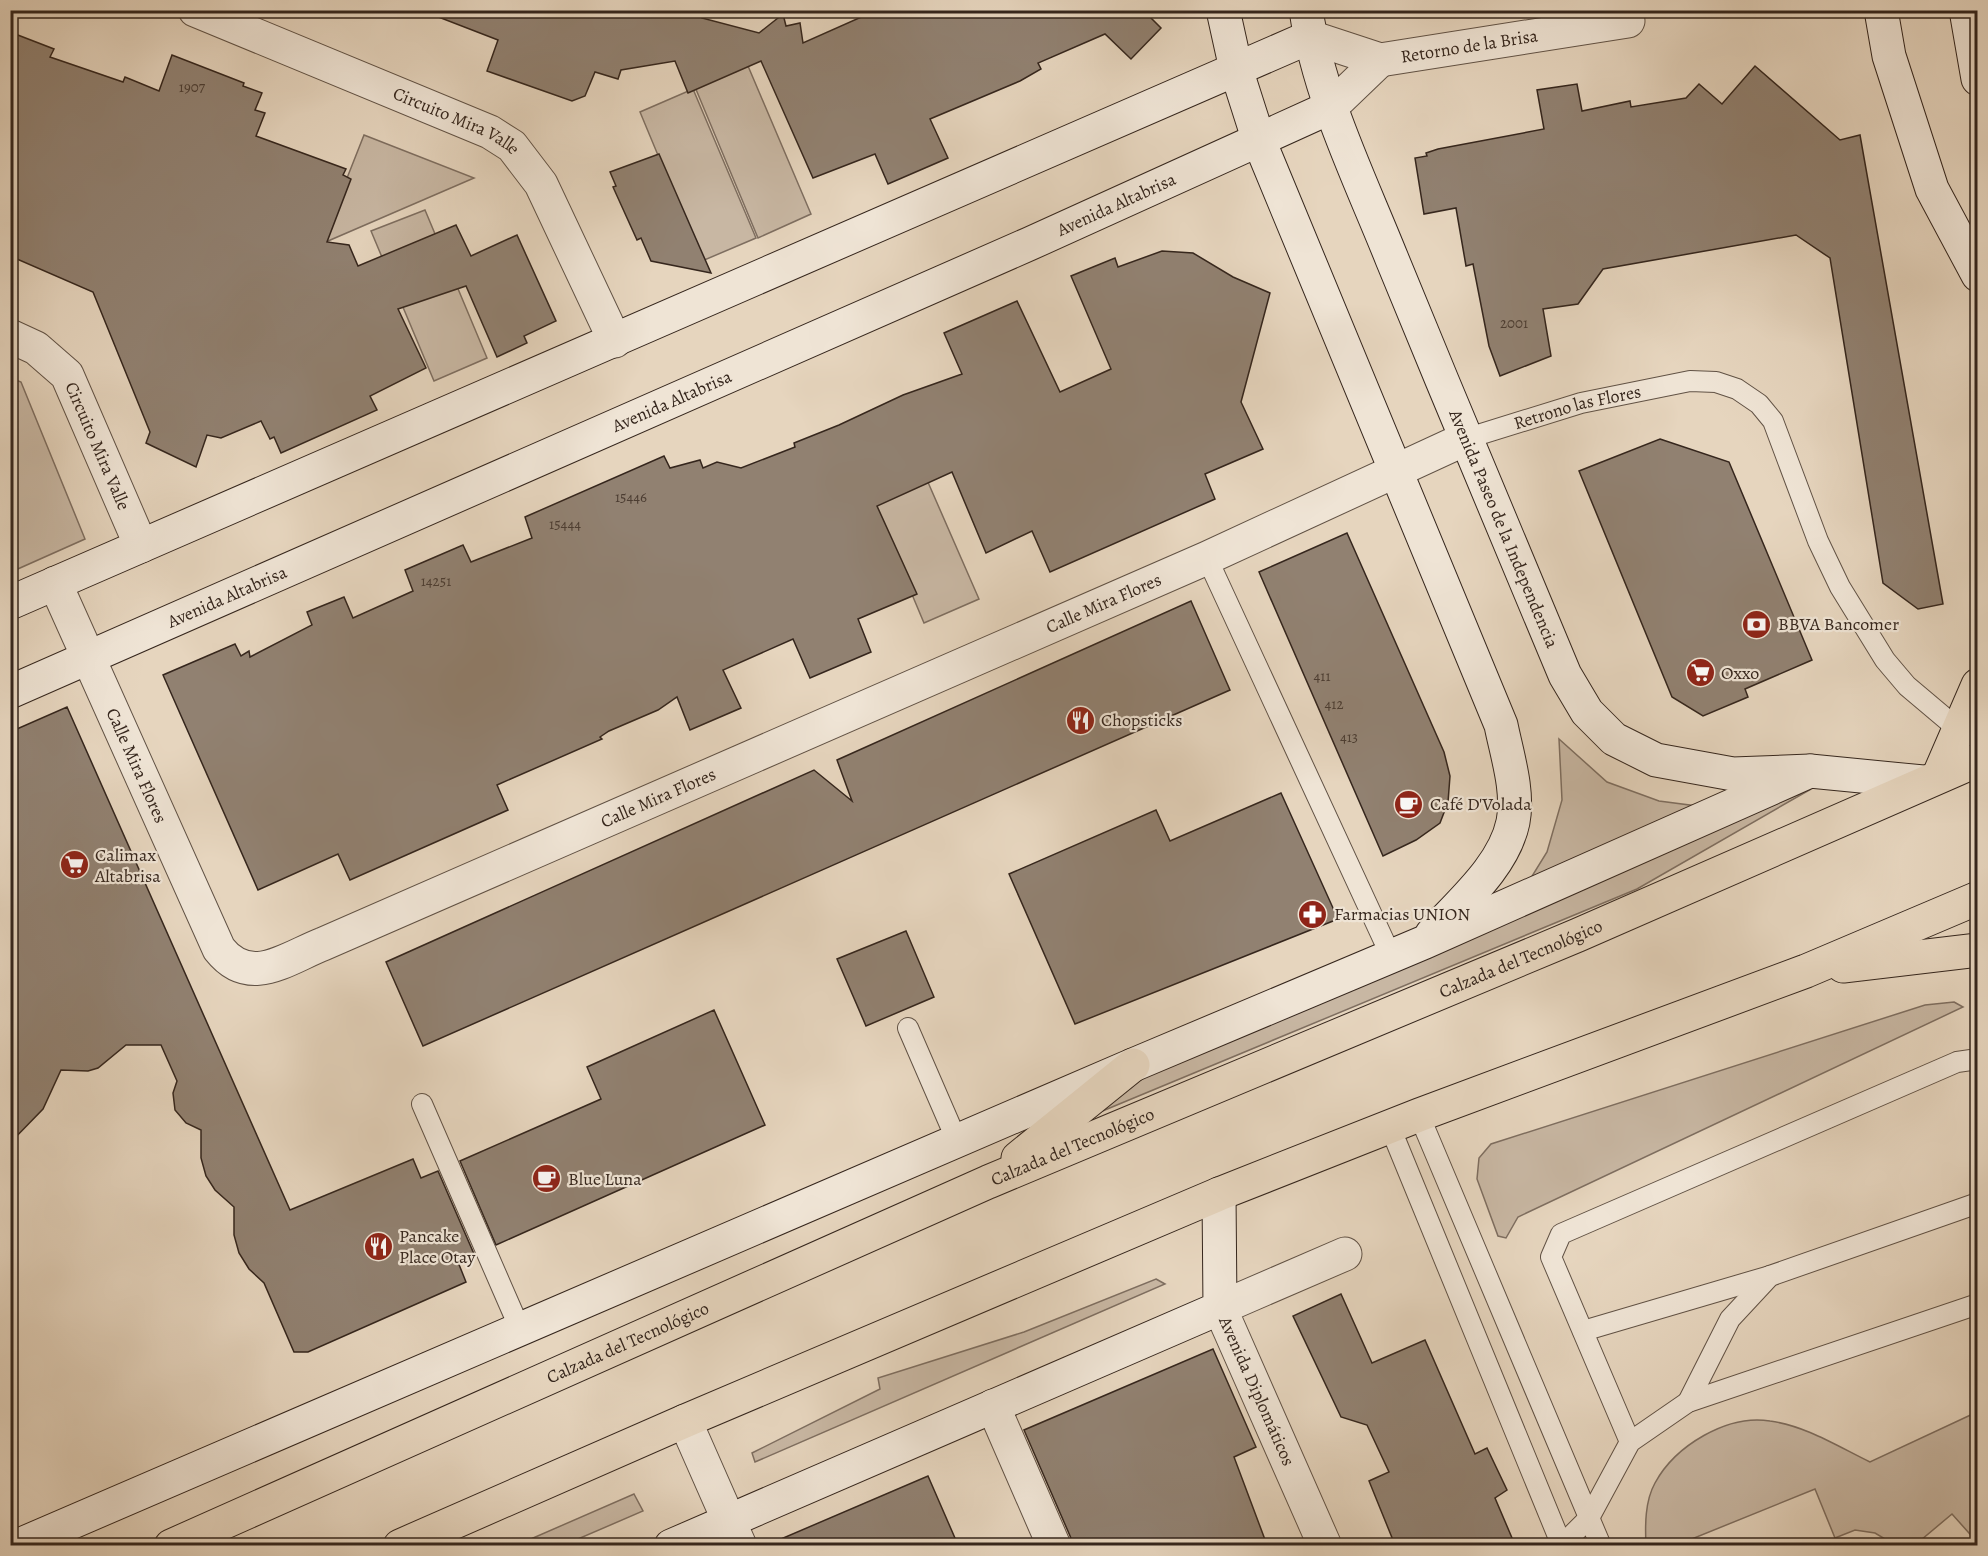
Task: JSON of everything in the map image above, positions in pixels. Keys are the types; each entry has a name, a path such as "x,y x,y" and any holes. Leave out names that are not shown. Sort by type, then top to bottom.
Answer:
{"main road":[{"path":"1931,779 1958,729 1977,686"},
{"name":"Calzada del Tecnológico","path":"171,1545 988,1182 1578,935 1977,760"},
{"path":"400,1545 1219,1194 1404,1121 1806,971 1977,898"},
{"path":"1806,971 1977,950"},
{"path":"988,1182 1133,1065"}],"street":[{"name":"Circuito Mira Valle","path":"195,10 501,137 524,158 541,184 615,340"},
{"path":"1223,10 1236,69 1258,138 1501,725 1513,784 1513,821 1502,853 1425,942"},
{"path":"1881,10 1889,56 1932,189 1977,275"},
{"path":"1966,10 1977,79"},
{"name":"Retorno de la Brisa","path":"1331,107 1380,60 1628,21"},
{"path":"10,603 1096,133 1236,69 1308,24"},
{"name":"Retorno de la Brisa","path":"1308,24 1380,60"},
{"name":"Avenida Paseo de la Independencia","path":"1308,24 1331,107 1465,439 1565,675 1587,712 1614,739 1656,760 1733,774 1809,771 1931,779"},
{"name":"Avenida Altabrisa","path":"10,692 1018,249 1258,138 1331,107"},
{"name":"Circuito Mira Valle","path":"10,336 36,348 67,375 141,546"},
{"name":"Calle Mira Flores","path":"56,584 219,949 228,960 248,970 264,968 323,944 1208,558 1395,469 1465,439"},
{"path":"17,1545 1133,1065 1425,942 1809,771"},
{"name":"Avenida Diplomáticos","path":"1219,1194 1220,1308 1325,1545"},
{"path":"671,1545 734,1533 993,1406 1345,1254"},
{"path":"993,1406 1054,1545"},
{"path":"685,1421 734,1533"}],"lane":[{"name":"Retrono las Flores","path":"1465,439 1581,403 1690,381 1716,382 1737,389 1759,404 1773,421 1805,511 1840,587 1885,660 1907,686 1958,729"},
{"path":"1208,558 1391,956"},
{"path":"908,1028 957,1141"},
{"path":"1630,1442 1551,1257 1561,1234 1957,1062 1977,1059"},
{"path":"422,1104 520,1329"},
{"path":"1404,1121 1601,1545"},
{"path":"1404,1121 1562,1545 1588,1518 1630,1442 1688,1402 1977,1304"},
{"path":"1583,1331 1770,1276 1977,1203"},
{"path":"1688,1402 1730,1319 1770,1276"}],"shaded area":[{"path":"748,66 811,214 758,238 695,87"},
{"path":"693,89 756,238 702,261 640,112"},
{"path":"364,135 474,178 321,244"},
{"path":"425,210 487,358 434,381 371,231"},
{"path":"11,378 21,382 85,539 11,572"},
{"path":"927,480 979,599 924,623 874,504"},
{"path":"1559,739 1607,782 1659,801 1697,806 1529,881 1547,852 1562,800"},
{"path":"1811,789 1637,889 1088,1117 1150,1073"},
{"path":"1954,1002 1963,1007 1518,1217 1506,1238 1498,1236 1477,1179 1479,1158 1491,1144 1925,1005"},
{"path":"1156,1279 1165,1284 755,1462 752,1453 880,1389 878,1378 1024,1332"},
{"path":"1977,1412 1977,1542 1952,1514 1915,1545 1895,1545 1875,1533 1855,1530 1835,1538 1815,1489 1677,1545 1646,1545 1647,1505 1655,1483 1664,1469 1689,1445 1720,1428 1754,1420 1770,1421 1796,1427 1821,1437 1870,1462"},
{"path":"634,1494 643,1511 564,1545 517,1545"}],"building":[{"path":"428,10 704,10 702,18 759,33 783,14 786,26 800,23 803,43 877,10 1159,10 1148,15 1161,28 1131,59 1105,34 1038,63 1041,69 1020,81 930,119 948,158 888,184 875,154 813,178 761,61 688,93 675,61 621,70 618,79 595,72 585,96 572,101 487,71 498,40 428,13"},
{"path":"10,32 54,49 50,57 123,82 125,77 159,91 172,55 244,83 243,86 262,93 255,110 265,113 256,136 346,169 343,175 351,179 327,242 349,245 358,266 456,225 471,256 517,235 556,321 524,336 527,343 497,357 466,286 398,309 426,368 370,396 377,410 281,453 274,437 270,439 261,421 221,438 207,435 196,467 146,443 150,432 93,292 10,256"},
{"path":"1755,66 1840,140 1860,135 1943,604 1918,609 1883,583 1830,258 1796,235 1603,269 1578,304 1543,309 1551,356 1500,376 1489,346 1473,264 1466,266 1456,208 1424,214 1415,158 1427,156 1426,153 1438,149 1544,129 1537,90 1577,84 1582,111 1630,101 1631,107 1686,98 1699,84 1722,104"},
{"path":"659,154 711,273 651,261 641,238 637,240 613,187 616,186 610,172"},
{"path":"1162,251 1193,253 1233,277 1270,293 1241,402 1263,449 1205,474 1215,499 1050,572 1032,531 986,553 952,472 877,506 917,594 858,619 871,652 810,678 793,639 723,670 741,708 690,730 677,697 658,710 609,731 600,737 602,739 497,785 508,810 350,880 338,854 258,890 163,675 235,644 241,656 249,651 250,657 312,625 307,612 344,597 353,618 413,591 405,570 463,545 471,562 532,538 525,517 664,456 670,468 700,460 703,468 717,462 741,468 795,447 794,443 903,395 962,374 944,333 1017,301 1060,392 1111,369 1071,276 1115,258 1118,267"},
{"path":"1660,439 1729,462 1812,660 1745,689 1748,697 1703,716 1672,697 1579,471"},
{"path":"1347,533 1444,752 1450,776 1448,802 1440,823 1416,840 1383,856 1259,572"},
{"path":"1191,601 1230,690 423,1046 386,962 814,770 852,801 837,760"},
{"path":"67,707 290,1210 413,1159 421,1178 438,1171 474,1254 458,1262 466,1282 308,1352 294,1352 264,1283 249,1269 239,1253 234,1235 234,1207 215,1190 206,1176 201,1158 201,1130 186,1123 175,1110 173,1093 177,1081 161,1045 126,1045 98,1068 88,1071 61,1070 43,1109 10,1143 10,732"},
{"path":"1281,793 1338,919 1075,1024 1009,874 1156,810 1170,841"},
{"path":"906,931 934,997 866,1026 837,959"},
{"path":"714,1010 765,1125 496,1245 460,1161 601,1099 587,1067"},
{"path":"1341,1294 1372,1363 1425,1340 1475,1454 1487,1448 1507,1490 1495,1498 1515,1545 1395,1545 1369,1481 1389,1472 1367,1425 1341,1417 1293,1316"},
{"path":"1213,1349 1256,1447 1234,1457 1267,1545 1074,1545 1024,1430"},
{"path":"928,1476 958,1545 767,1545"}],"place":[{"name":"BBVA Bancomer","path":"1757,624"},
{"name":"Oxxo","path":"1700,673"},
{"name":"Chopsticks","path":"1080,720"},
{"name":"Café D'Volada","path":"1409,804"},
{"name":"Calimax Altabrisa","path":"74,865"},
{"name":"Farmacias UNION","path":"1313,914"},
{"name":"Blue Luna","path":"547,1179"},
{"name":"Pancake Place Otay","path":"378,1246"}]}
